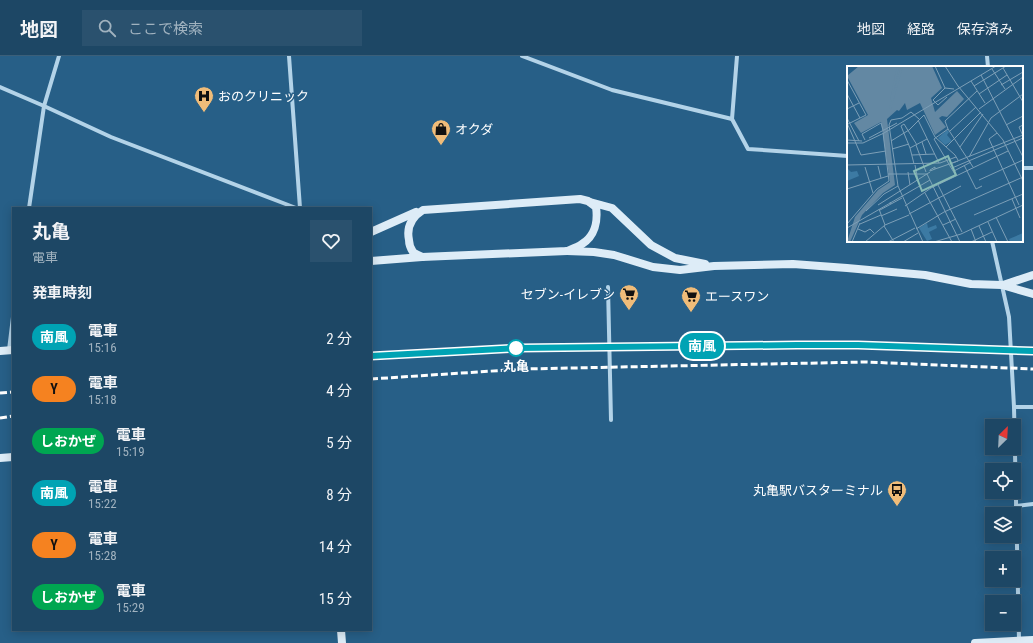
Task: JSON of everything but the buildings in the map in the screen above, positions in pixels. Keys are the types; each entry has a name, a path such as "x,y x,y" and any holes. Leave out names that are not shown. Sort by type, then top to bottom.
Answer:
{"street":[{"path":"29,207 44,106 59,56"},
{"path":"290,56 300,207"},
{"path":"522,56 612,90 732,119"},
{"path":"737,56 732,119 748,149 847,156"},
{"path":"0,87 111,137 293,207"},
{"path":"372,232 423,210 580,199 612,208 651,245 675,258 714,266"},
{"path":"567,250 582,244 595,228 597,215 596,207 588,201"},
{"path":"422,257 413,252 409,244 407,233 410,222 416,214 423,210"},
{"path":"992,242 1009,317 1014,407 1019,642"},
{"path":"372,261 567,250 614,255 653,267 680,270 714,266 793,264 925,275 971,284 1002,285 1033,294"},
{"path":"1002,285 1033,275"},
{"path":"608,287 611,420"},
{"path":"0,351 11,350 12,334"},
{"path":"1014,407 1033,407"},
{"path":"0,458 12,457"},
{"path":"1016,506 1033,504"},
{"path":"341,631 342,643"},
{"path":"975,643 1019,642 1033,640"}],"railway":[{"path":"372,356 518,348 859,345 1033,351"},
{"path":"372,379 523,369 866,362 1033,369"},
{"path":"0,393 12,392"},
{"path":"0,418 12,416"}],"train":[{"name":"南風","path":"372,356 518,348 797,345 858,345 1033,351"}],"place":[{"name":"おのクリニック","path":"204,113"},
{"name":"オクダ","path":"441,146"},
{"name":"セブン-イレブン","path":"629,311"},
{"name":"エースワン","path":"691,313"},
{"name":"丸亀","path":"516,348"},
{"name":"丸亀駅バスターミナル","path":"897,507"}]}
